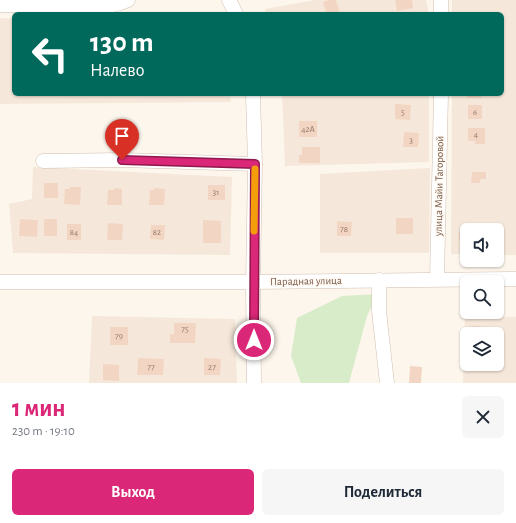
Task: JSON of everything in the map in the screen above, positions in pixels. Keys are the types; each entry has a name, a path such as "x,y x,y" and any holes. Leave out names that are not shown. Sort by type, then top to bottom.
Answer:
{"street":[{"path":"0,5 96,7 116,5 128,0"},
{"path":"229,0 235,12"},
{"path":"441,0 441,12"},
{"path":"253,96 255,164 253,282 254,383"},
{"name":"улица Майи Тагоровой","path":"438,278 441,96"},
{"path":"43,161 122,160 255,164"},
{"name":"Парадная улица","path":"0,282 253,282 438,278 516,279"},
{"path":"379,280 379,311 387,383"}],"shaded area":[{"path":"315,0 426,0 429,12 266,12 265,9"},
{"path":"452,0 516,0 516,255 504,255 504,223 460,223 460,254 451,254 452,96 504,96 504,12 452,12"},
{"path":"0,18 12,19 12,96 230,96 231,102 0,104"},
{"path":"282,96 429,96 429,162 285,166"},
{"path":"33,167 232,177 230,255 13,253 9,204 32,199"},
{"path":"430,168 429,253 320,253 320,174"},
{"path":"92,316 235,319 237,383 89,383"},
{"path":"504,317 516,317 516,383 463,383 463,371 504,371 504,327 465,327 465,319 504,319"}],"green space":[{"path":"378,294 367,316 349,383 301,383 291,356 297,318 342,296"}],"building":[{"path":"336,0 339,12 326,12 323,2"},
{"path":"395,0 412,0 413,8 397,11"},
{"path":"467,96 481,96 481,98 467,98"},
{"path":"395,104 411,105 410,120 395,119"},
{"path":"468,105 482,105 482,119 468,119"},
{"path":"299,121 317,121 317,137 299,137"},
{"path":"468,128 485,128 485,144 475,144 475,141 468,141"},
{"path":"404,132 419,133 418,147 403,147"},
{"path":"302,147 320,147 320,163 299,163 299,155 302,155"},
{"path":"472,172 486,172 486,179 480,179 480,183 471,183"},
{"path":"44,183 58,183 58,198 44,198"},
{"path":"208,185 225,185 225,200 208,200"},
{"path":"70,187 81,187 80,205 64,204 65,189 70,189"},
{"path":"114,188 122,189 122,205 107,205 108,190 114,190"},
{"path":"154,188 165,189 164,205 149,205 150,190 154,190"},
{"path":"396,218 413,218 413,234 396,234"},
{"path":"20,219 38,220 37,237 19,236"},
{"path":"44,219 57,219 57,236 44,236"},
{"path":"203,220 221,221 221,243 203,243"},
{"path":"337,221 352,222 351,236 337,236"},
{"path":"108,223 123,224 122,240 107,240"},
{"path":"67,224 81,224 81,240 67,240"},
{"path":"151,225 165,225 164,240 150,239"},
{"path":"174,323 196,323 195,343 170,343 170,334 174,334"},
{"path":"110,327 128,327 128,345 110,345"},
{"path":"138,358 164,359 163,375 137,375"},
{"path":"204,358 221,359 220,375 204,375"},
{"path":"103,364 119,365 119,381 103,380"},
{"path":"410,366 422,367 421,383 409,383"}],"slow traffic":[{"path":"254,231 255,169"}],"route":[{"path":"122,160 255,164 253,282 254,340"}]}
